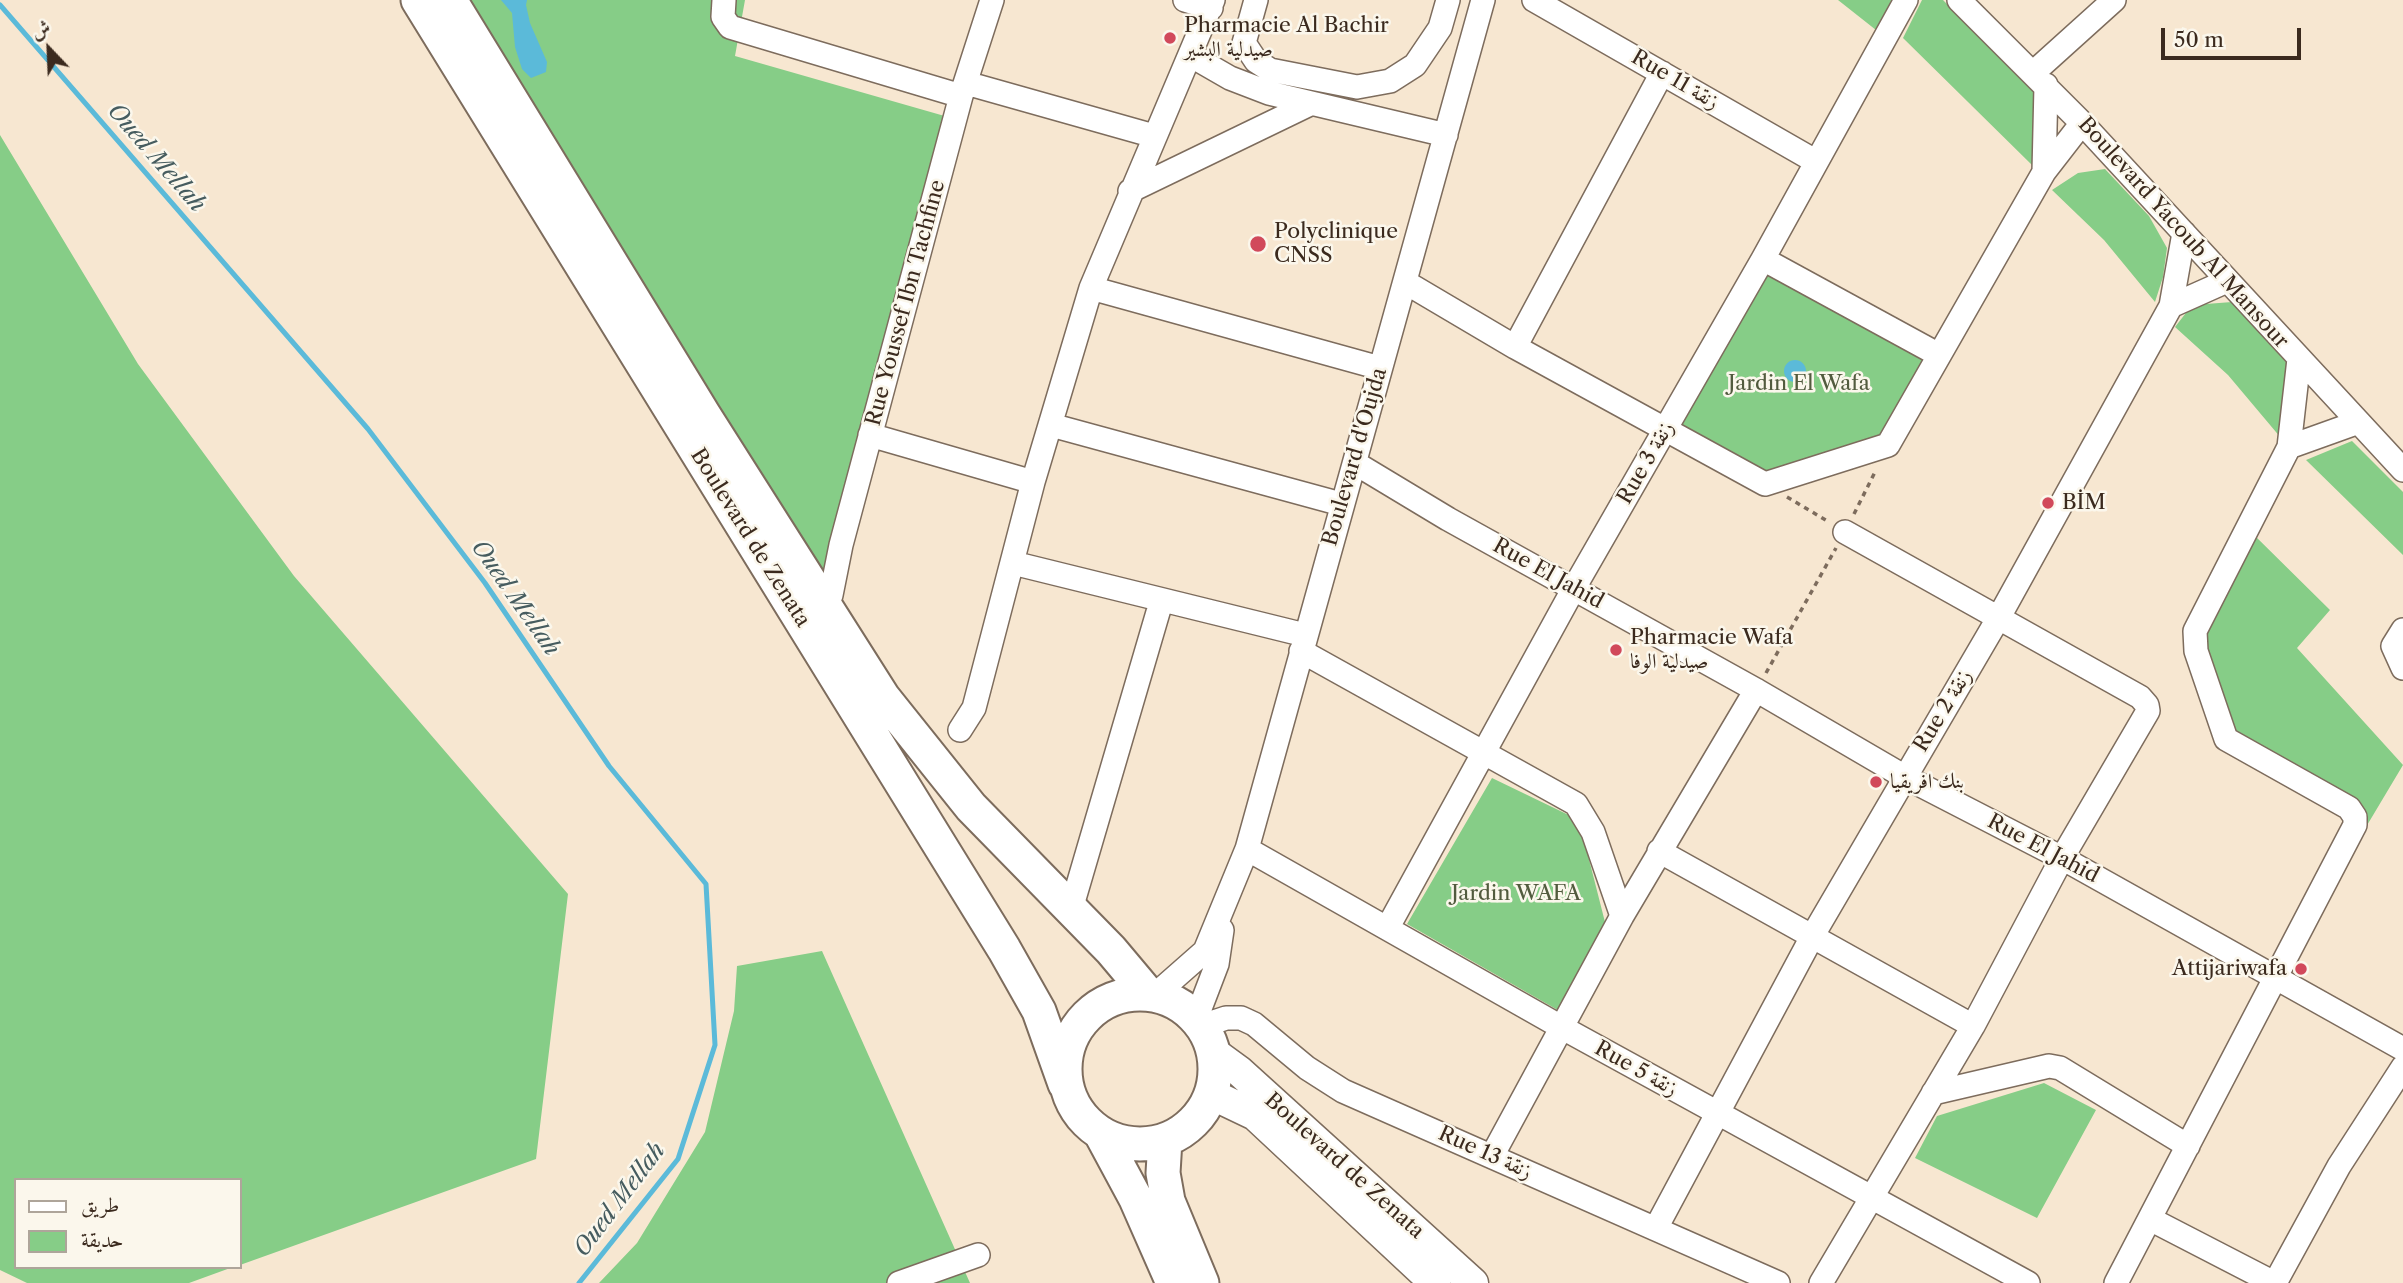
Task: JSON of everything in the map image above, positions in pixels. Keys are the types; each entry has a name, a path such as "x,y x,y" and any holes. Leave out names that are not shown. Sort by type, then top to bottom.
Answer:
{"highway":[{"name":"Boulevard de Zenata","path":"418,0 1004,949 1039,1010 1065,1084"},
{"name":"Boulevard de Zenata","path":"450,0 883,697 939,770 1152,995"},
{"path":"1101,1134 1121,1142 1143,1144 1165,1140 1184,1129 1200,1114 1211,1094 1215,1074 1204,1032 1171,1000 1152,995 1124,995 1102,1003 1084,1018 1071,1038 1064,1060 1065,1084 1078,1113 1101,1134 1136,1199 1173,1283"},
{"path":"1165,1140 1163,1172 1168,1201 1202,1283"}],"main road":[{"name":"Boulevard de Zenata","path":"1204,1032 1239,1071 1473,1283"},
{"name":"Boulevard de Zenata","path":"1211,1094 1255,1115 1435,1283"}],"street":[{"path":"724,0 723,17 730,27 964,90 1154,136"},
{"name":"Rue Youssef Ibn Tachfine","path":"825,607 831,595 841,545 964,90 992,0"},
{"path":"960,730 974,708 1033,482 1091,288 1130,191 1212,4 1185,0"},
{"path":"1256,0 1244,43 1256,61 1270,70 1357,87 1390,81 1415,65 1440,27 1448,0"},
{"name":"Boulevard d'Oujda","path":"1152,995 1197,961 1223,913 1247,849 1483,0"},
{"name":"Rue 11 زنقة","path":"1534,0 1815,161"},
{"name":"Rue 3 زنقة","path":"1388,927 1574,588 1763,259 1906,0"},
{"name":"Boulevard Yacoub Al Mansour","path":"1959,0 2082,123 2356,423 2403,470"},
{"path":"2044,173 2039,79 2115,0"},
{"path":"1190,55 1230,78 1310,104 1446,135"},
{"path":"1515,347 1662,73"},
{"path":"1130,191 1310,104"},
{"path":"1405,282 1515,347 1666,427 1765,484 1888,445 2044,173 2082,123"},
{"name":"Rue 2 زنقة","path":"1656,1228 1813,936 1999,617 2171,306 2184,233"},
{"path":"1763,259 1939,355"},
{"path":"2171,306 2227,281"},
{"path":"1091,288 1380,368"},
{"path":"2116,1283 2152,1220 2355,825 2355,817 2349,808 2227,739 2196,651 2195,631 2289,447 2299,359"},
{"path":"2289,447 2356,423"},
{"path":"1051,425 1341,504"},
{"path":"870,435 1033,482"},
{"name":"Rue El Jahid","path":"1355,463 1448,519 1756,690 1905,777 2062,858 2403,1049"},
{"path":"1821,1283 1973,1026 2062,858 2148,711 2140,696 1845,532"},
{"path":"1013,563 1161,601 1303,643 1576,804 1593,832 1622,916"},
{"path":"1071,909 1161,601"},
{"path":"2403,630 2393,646 2403,668"},
{"path":"1492,1156 1622,916 1756,690"},
{"name":"Rue 5 زنقة","path":"1247,849 1561,1027 2028,1283"},
{"path":"1660,851 1973,1026"},
{"name":"Boulevard d'Oujda","path":"1204,1032 1217,964 1223,913"},
{"name":"Rue 13 زنقة","path":"1204,1032 1226,1018 1241,1018 1254,1024 1307,1068 1343,1091 1778,1283"},
{"path":"1933,1093 2049,1066 2060,1068 2188,1146"},
{"path":"2152,1220 2275,1283 2339,1166 2403,1067"},
{"path":"899,1283 978,1255"}],"path":[{"path":"1756,690 1845,532 1888,445"},
{"path":"1765,484 1845,532"}],"green space":[{"path":"465,0 745,0 735,56 955,119 825,584"},
{"path":"1838,0 1891,0 1890,9 1876,30"},
{"path":"1922,0 1943,0 2034,92 2037,132 2033,166 1903,38"},
{"path":"0,135 138,364 294,576 568,894 536,1159 242,1264 242,1178 14,1178 14,1269 228,1269 189,1283 27,1283 0,1270"},
{"path":"2105,169 2149,216 2167,248 2163,277 2155,302 2104,240 2052,190 2078,173"},
{"name":"Jardin El Wafa","path":"1763,259 1939,355 1873,455 1767,494 1666,427"},
{"path":"2232,302 2287,363 2281,438 2228,375 2175,327 2189,309 2206,304"},
{"path":"2352,441 2403,492 2403,555 2306,460"},
{"path":"2251,532 2330,610 2297,648 2403,765 2366,827 2234,749 2190,618"},
{"name":"Jardin WAFA","path":"1492,778 1579,820 1607,930 1563,1013 1407,924"},
{"path":"822,951 970,1283 599,1283 637,1243 705,1132 734,1011 737,966"},
{"path":"2044,1083 2096,1110 2037,1218 1915,1158 1937,1116"}],"water":[{"path":"501,0 527,0 530,23 547,62 546,72 531,78 522,69 515,47 512,13"},
{"path":"1795,360 1803,363 1806,371 1803,379 1795,382 1787,379 1784,371 1787,363"}],"waterway":[{"name":"Oued Mellah","path":"0,5 368,429 485,583 609,766 706,884 715,1045 678,1159 579,1283"}],"place":[{"name":"Pharmacie Al Bachir صيدلية البشير","path":"1170,38"},
{"name":"Polyclinique CNSS","path":"1258,244"},
{"name":"BİM","path":"2048,503"},
{"name":"Pharmacie Wafa صيدلية الوفا","path":"1616,650"},
{"name":"بنك افريقيا","path":"1876,782"},
{"name":"Attijariwafa","path":"2301,969"}]}
